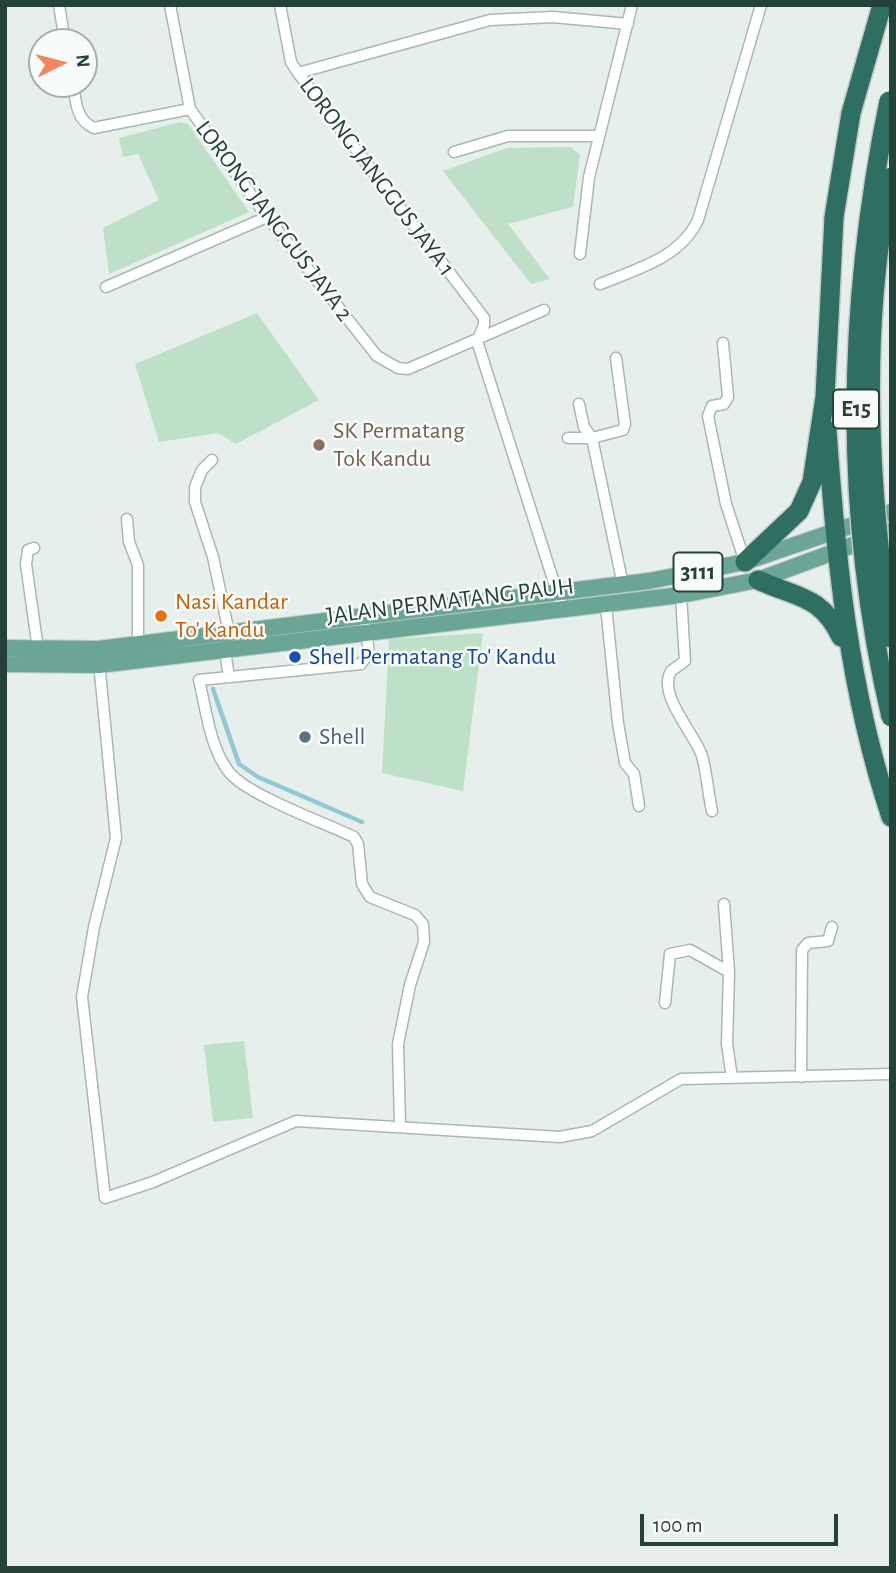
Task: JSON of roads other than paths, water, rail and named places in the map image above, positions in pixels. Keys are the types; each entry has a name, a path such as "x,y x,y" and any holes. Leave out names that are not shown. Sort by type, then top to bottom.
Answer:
{"highway":[{"path":"745,562 799,511 812,482 825,397 834,217 851,113 882,5"},
{"name":"E15","path":"890,97 863,246 856,355 856,447 869,605 877,657 891,717"},
{"name":"E15","path":"891,177 875,288 871,384 877,533 891,638"},
{"path":"825,397 835,542 849,654 868,743 891,817"},
{"path":"758,580 821,607 831,616 849,654"}],"main road":[{"name":"JALAN PERMATANG PAUH","path":"5,664 225,651 681,595 758,580 891,512"},
{"name":"JALAN PERMATANG PAUH","path":"5,648 38,649 98,657 138,644 623,584 891,531"}],"street":[{"path":"59,5 63,28"},
{"name":"LORONG JANGGUS JAYA 2","path":"170,5 190,109 267,217 377,356 398,368 408,369 477,341"},
{"name":"LORONG JANGGUS JAYA 1","path":"280,5 291,62 484,318 477,341"},
{"path":"580,254 597,136 632,5"},
{"path":"600,284 669,254 691,236 761,5"},
{"path":"298,73 490,20 553,17 628,24"},
{"path":"75,98 78,114 85,124 94,128 190,109"},
{"path":"454,152 508,136 597,136"},
{"path":"106,287 267,217"},
{"path":"544,310 477,341 563,611"},
{"path":"723,343 728,397 724,404 712,407 708,416 726,504 745,562"},
{"path":"568,438 592,438 617,432 625,424 616,358"},
{"path":"579,404 584,427 592,438 623,584"},
{"path":"212,460 202,470 195,487 195,502 213,556 229,633"},
{"path":"127,519 129,542 138,565 138,644"},
{"path":"34,548 28,550 26,564 38,649"},
{"path":"681,595 685,661 671,671 668,685 677,712 702,757 712,811"},
{"path":"606,606 618,723 625,763 634,774 639,806"},
{"path":"365,616 369,653 362,664 198,681 219,755 230,774 250,788 354,837 358,844 362,884 370,897 415,915 423,924 424,942 398,1044 400,1125"},
{"path":"225,651 229,677"},
{"path":"98,657 116,838 94,927 82,997 105,1198 153,1182 296,1121 400,1125 560,1137 593,1131 681,1079 891,1074"},
{"path":"724,904 729,972 727,1044 733,1078"},
{"path":"801,1077 802,950 808,943 828,941 832,927"},
{"path":"665,1003 670,954 690,950 729,972"}],"waterway":[{"path":"213,689 239,764 258,777 362,822"}],"place":[{"name":"SK Permatang Tok Kandu","path":"319,445"},
{"name":"Nasi Kandar To' Kandu","path":"161,616"},
{"name":"Shell Permatang To' Kandu","path":"295,657"},
{"name":"Shell","path":"305,737"}]}
